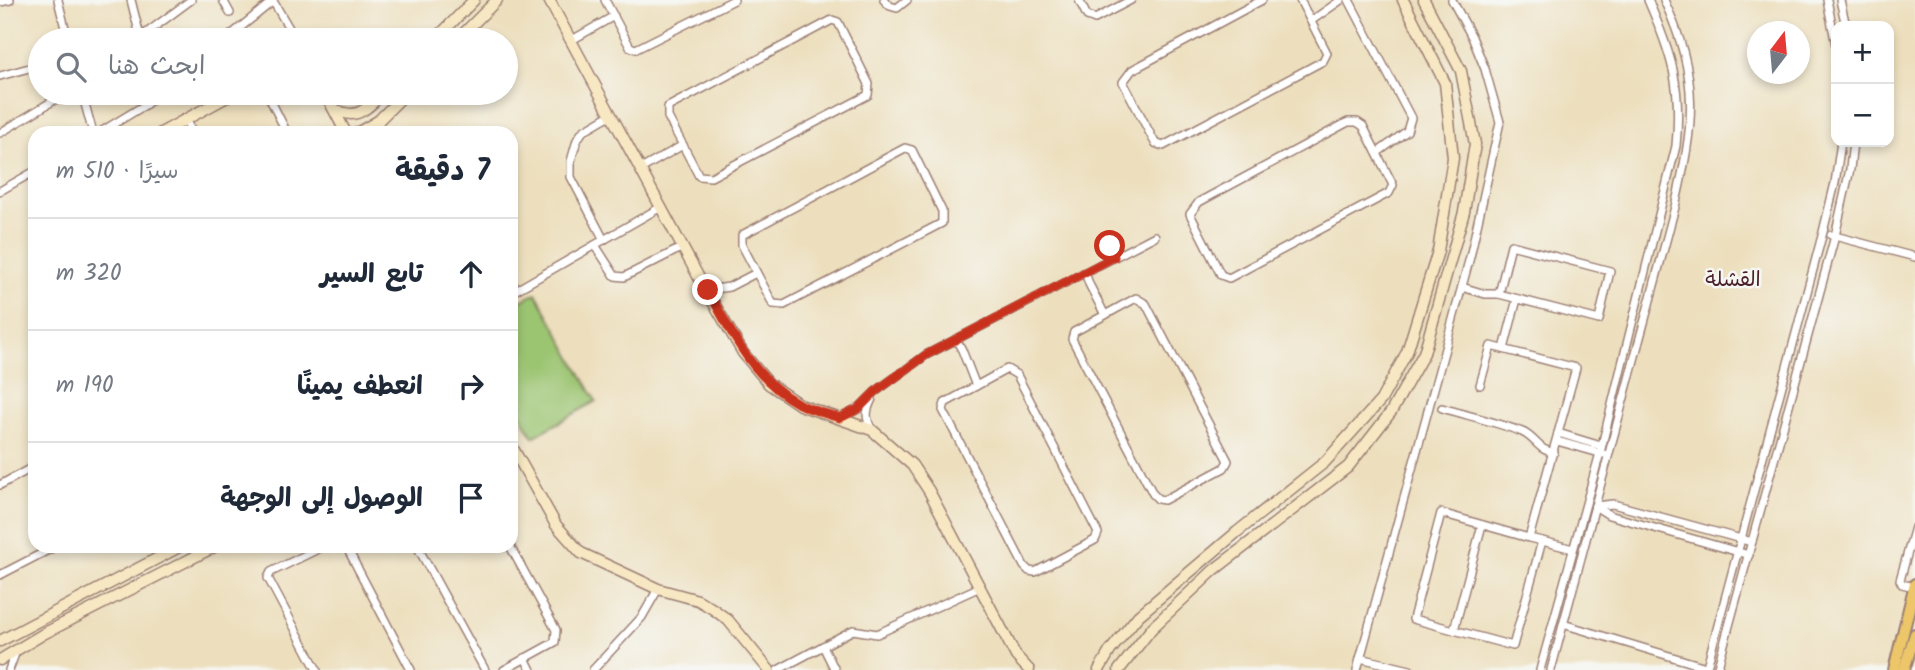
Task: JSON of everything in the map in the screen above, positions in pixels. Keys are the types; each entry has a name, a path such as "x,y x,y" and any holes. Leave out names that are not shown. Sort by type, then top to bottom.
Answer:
{"main road":[{"path":"1894,670 1915,585"},
{"path":"1903,670 1915,634"}],"street":[{"path":"0,2 10,0"},
{"path":"58,0 65,28"},
{"path":"131,0 138,28"},
{"path":"155,28 191,0"},
{"path":"223,0 230,13"},
{"path":"239,28 273,0 289,28"},
{"path":"447,28 474,0"},
{"path":"469,28 497,0"},
{"path":"549,0 743,353 769,384 800,405 872,430"},
{"path":"605,0 630,47 636,49 734,0"},
{"path":"884,0 894,8 901,7 907,0"},
{"path":"1079,0 1087,16 1095,19 1130,0"},
{"path":"1262,0 1132,70 1125,77 1124,82 1155,143 1163,146 1323,61 1327,53 1300,0"},
{"path":"1311,21 1341,0"},
{"path":"1349,0 1411,118 1407,131 1377,153"},
{"path":"1099,670 1138,615 1325,462 1381,400 1407,352 1438,251 1453,158 1445,83 1403,0"},
{"path":"1119,670 1152,628 1214,570 1348,467 1391,412 1424,353 1464,212 1475,144 1461,71 1424,0"},
{"path":"1357,670 1462,287 1500,122 1485,69 1452,0"},
{"path":"1540,670 1655,234 1676,137 1677,86 1674,65 1648,0"},
{"path":"1551,670 1689,148 1692,110 1690,74 1678,31 1664,0"},
{"path":"1827,0 1831,21"},
{"path":"1840,0 1845,21"},
{"path":"572,40 614,16"},
{"path":"826,22 838,22 869,84 868,95 711,177 699,176 683,145 668,117 668,107 826,22"},
{"path":"0,76 28,68"},
{"path":"0,133 46,105"},
{"path":"85,105 91,126"},
{"path":"110,126 141,105"},
{"path":"174,126 212,105"},
{"path":"273,105 284,126"},
{"path":"331,105 342,126"},
{"path":"357,126 361,113 370,105"},
{"path":"368,126 379,120 394,105"},
{"path":"333,108 348,114 361,113"},
{"path":"604,240 571,177 571,161 577,140 583,131 612,114"},
{"path":"185,120 189,126"},
{"path":"376,126 379,120"},
{"path":"1348,122 1357,122 1363,126 1377,153 1393,185 1390,193 1229,278 1221,275 1190,214 1199,202 1348,122"},
{"path":"641,169 683,145"},
{"path":"1563,624 1706,668 1823,232 1840,147"},
{"path":"1717,670 1835,236 1852,147"},
{"path":"900,149 912,150 942,211 942,223 784,304 773,304 757,273 742,245 742,235 900,149"},
{"path":"0,191 28,175"},
{"path":"518,289 661,207"},
{"path":"1823,232 1915,257"},
{"path":"840,418 858,409 875,392 926,355 1155,236"},
{"path":"1109,240 1114,257"},
{"path":"596,244 615,276 624,277 683,247"},
{"path":"1462,287 1599,320 1611,271 1511,245 1499,294"},
{"path":"1085,272 1105,315"},
{"path":"708,290 729,287 757,273"},
{"path":"1136,298 1146,304 1228,461 1224,468 1164,500 1153,494 1073,345 1074,331 1105,315 1136,298"},
{"path":"1504,349 1517,299"},
{"path":"956,339 976,386"},
{"path":"1480,385 1491,346 1576,368 1529,538"},
{"path":"1007,369 1017,375 1098,533 1095,540 1035,572 1024,566 944,416 945,403 976,386 1007,369"},
{"path":"875,392 866,411 866,419 872,430 912,465 1016,656 1029,670"},
{"path":"1442,408 1521,431 1533,437 1540,448 1554,452"},
{"path":"1557,437 1600,449 1609,456"},
{"path":"518,457 556,525 580,553 658,589 698,600 728,620 769,670"},
{"path":"0,485 28,470"},
{"path":"1595,506 1613,504 1752,542"},
{"path":"1595,506 1609,515 1749,555"},
{"path":"1542,541 1513,646 1412,619 1441,513 1573,549"},
{"path":"1454,630 1482,525"},
{"path":"1915,527 1900,580 1902,584 1915,585"},
{"path":"0,575 42,553"},
{"path":"0,641 168,553"},
{"path":"0,660 202,553"},
{"path":"310,553 271,572 268,578 317,670"},
{"path":"350,553 411,670"},
{"path":"421,553 485,670"},
{"path":"504,670 555,642 556,630 514,553"},
{"path":"778,670 853,630 877,634 980,587"},
{"path":"593,670 642,617 658,589"},
{"path":"80,599 87,612"},
{"path":"823,646 835,670"},
{"path":"9,670 17,650"},
{"path":"526,658 531,670"},
{"path":"1360,658 1410,670"}],"green space":[{"path":"536,293 596,401 533,437 518,409 518,302"}],"district":[{"name":"القشلة","path":"1733,279"}],"route":[{"path":"708,290 743,353 769,384 800,405 840,418 858,409 875,392 926,355 1114,257 1110,246"}]}
